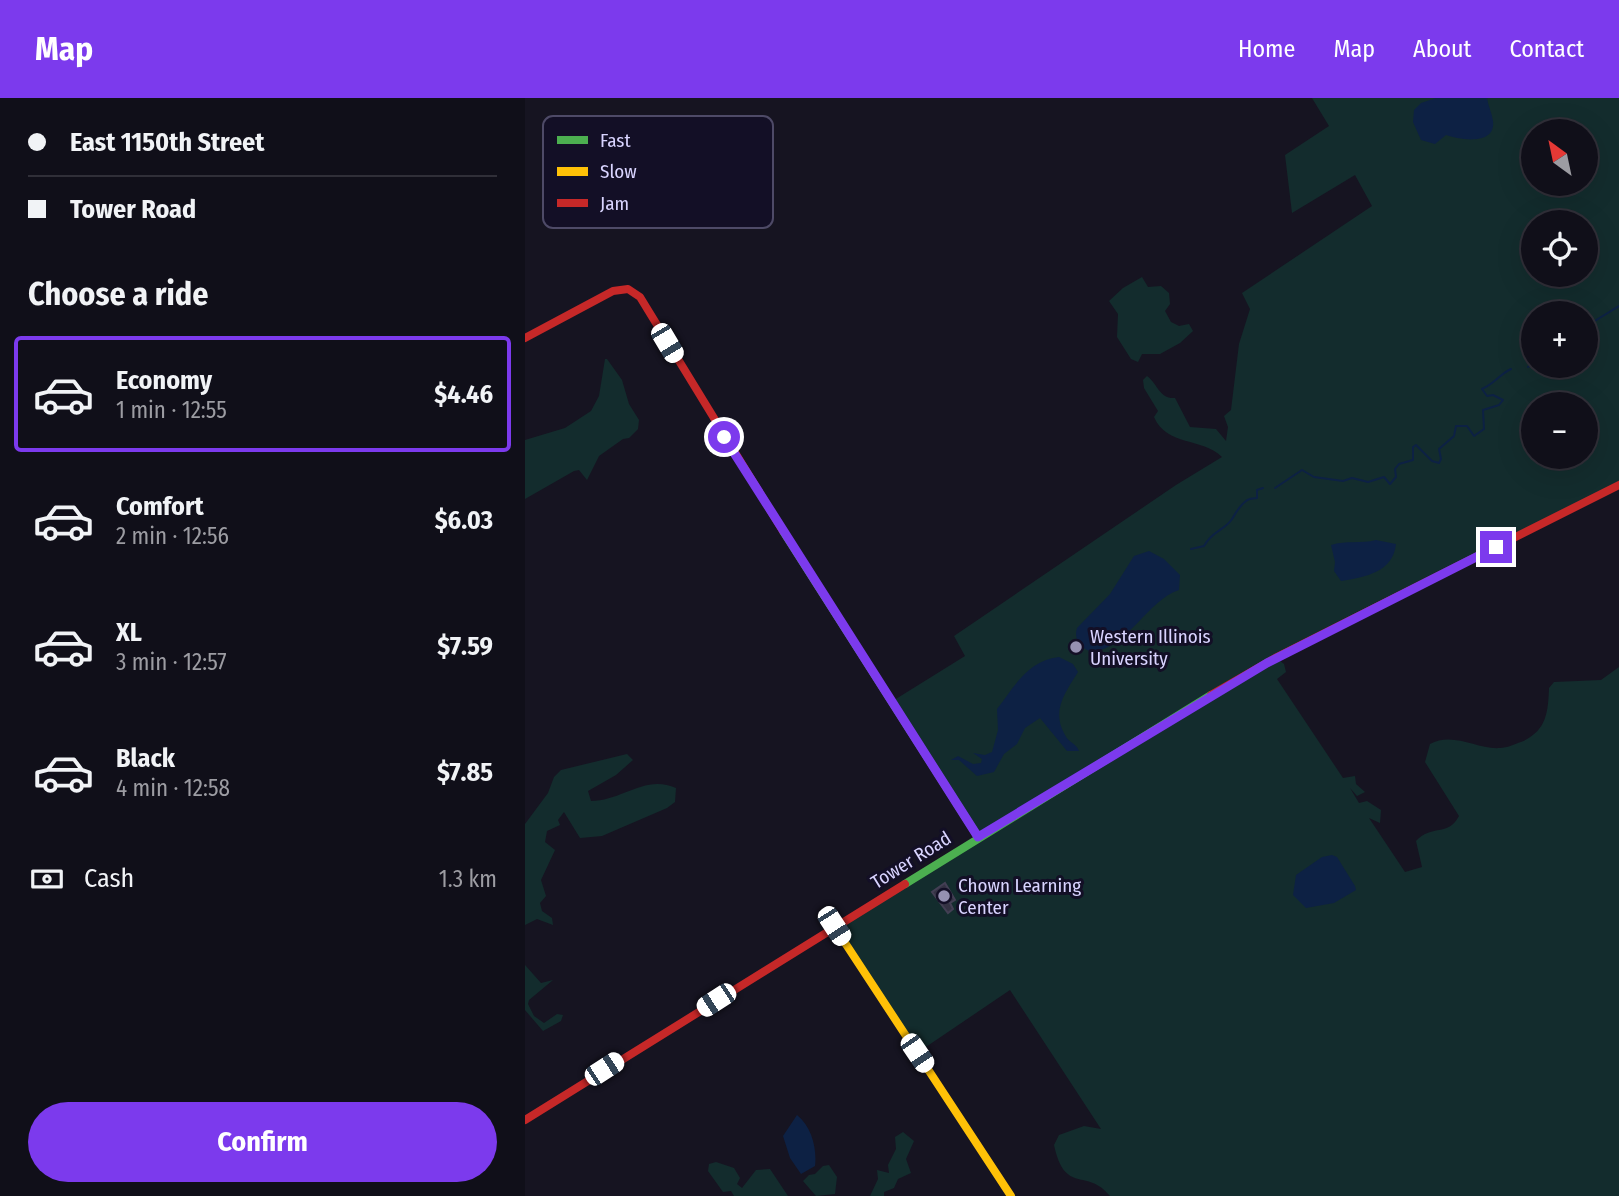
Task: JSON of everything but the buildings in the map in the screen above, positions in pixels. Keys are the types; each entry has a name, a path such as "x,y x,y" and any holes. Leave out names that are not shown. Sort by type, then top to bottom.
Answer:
{"street":[{"path":"525,338 618,289 633,291 642,300 759,493 978,837"},
{"name":"Tower Road","path":"525,1120 978,837 1267,663 1619,485"},
{"path":"834,926 1011,1196"}],"green space":[{"name":"Western Illinois University","path":"1312,98 1619,98 1619,485 1267,663 1270,667 1275,660 1284,664 1286,672 1277,679 1343,778 1355,776 1356,784 1365,792 1357,796 1350,788 1359,803 1367,801 1381,810 1380,823 1369,818 1405,872 1422,867 1416,841 1427,833 1445,829 1459,816 1425,762 1430,744 1448,739 1500,748 1521,742 1530,738 1541,726 1547,713 1549,688 1554,682 1601,680 1619,667 1619,1196 1110,1196 1093,1183 1070,1176 1059,1161 1054,1145 1059,1135 1084,1126 1101,1129 1010,990 917,1053 834,926 978,837 891,702 965,656 954,636 1176,485 1222,457 1205,447 1176,438 1160,427 1154,417 1158,411 1144,388 1143,380 1147,376 1162,394 1175,398 1190,427 1216,429 1226,441 1228,427 1224,416 1231,410 1239,344 1250,309 1242,293 1372,206 1355,175 1292,213 1285,155 1329,126"},
{"path":"1142,277 1148,287 1161,286 1169,293 1170,304 1165,311 1171,322 1179,326 1189,324 1193,331 1180,343 1160,354 1142,354 1138,362 1131,359 1117,337 1118,314 1109,301 1123,288"},
{"path":"605,359 622,380 629,404 639,420 638,429 629,438 623,439 599,456 587,480 579,470 574,471 525,499 525,440 565,428 591,411 599,396"},
{"path":"627,754 633,760 616,775 588,791 591,801 654,784 676,788 675,802 602,836 580,838 564,812 558,820 560,825 547,831 545,842 555,850 541,880 546,896 540,903 542,911 552,918 553,925 537,919 525,925 525,824 561,770"},
{"path":"525,965 541,983 553,980 529,1000 528,1004 534,1016 544,1023 557,1014 563,1015 561,1021 543,1031 525,1010"},
{"path":"903,1132 914,1141 906,1159 911,1173 898,1179 894,1188 884,1192 884,1196 870,1196 878,1179 877,1170 889,1173 888,1165 896,1149 895,1137"},
{"path":"716,1162 734,1168 740,1178 737,1184 742,1188 756,1170 770,1169 788,1196 734,1196 731,1191 723,1192 708,1171 709,1164"},
{"path":"829,1165 837,1177 835,1194 816,1196 803,1181 823,1166"}],"water":[{"path":"1436,98 1487,98 1493,121 1489,134 1476,139 1446,135 1435,144 1421,140 1413,122 1414,110 1421,103"},
{"path":"1376,540 1396,544 1390,561 1377,572 1341,581 1334,571 1331,545"},
{"path":"1149,551 1164,559 1180,575 1179,590 1157,603 1117,642 1093,652 1085,649 1077,640 1077,628 1110,594 1134,556"},
{"path":"1059,657 1073,664 1078,672 1061,702 1059,718 1068,740 1079,751 1067,751 1040,718 1025,728 1017,744 1004,754 994,772 977,776 959,760 951,760 958,756 973,764 981,763 982,759 973,753 985,755 992,752 998,730 997,709 1016,683 1038,664"},
{"path":"1322,857 1337,857 1356,890 1334,903 1306,908 1293,895 1296,875"},
{"path":"797,1115 810,1132 815,1153 815,1166 801,1174 790,1158 783,1136"}],"waterway":[{"path":"1598,319 1619,306"},
{"path":"1275,488 1302,470 1314,477 1343,481 1352,478 1368,482 1384,477 1390,484 1396,477 1395,469 1399,464 1413,460 1413,447 1416,445 1432,461 1439,463 1439,449 1454,436 1456,426 1467,426 1474,436 1484,429 1483,410 1499,405 1503,400 1493,395 1487,396 1482,389 1511,369"},
{"path":"1191,549 1204,546 1229,523 1248,499 1257,498 1257,490 1263,488"}],"traffic: fast":[{"path":"783,531 978,837"},
{"path":"905,884 1211,695"}],"traffic: slow":[{"path":"834,926 1011,1196"}],"traffic: jam":[{"path":"525,338 613,291 628,289 640,297 783,531"},
{"path":"1211,695 1277,657 1619,485"},
{"path":"525,1120 905,884"}],"place":[{"name":"Western Illinois University","path":"1076,647"},
{"name":"Chown Learning Center","path":"944,896"}],"route":[{"path":"724,437 978,837 1267,663 1496,547"}]}
